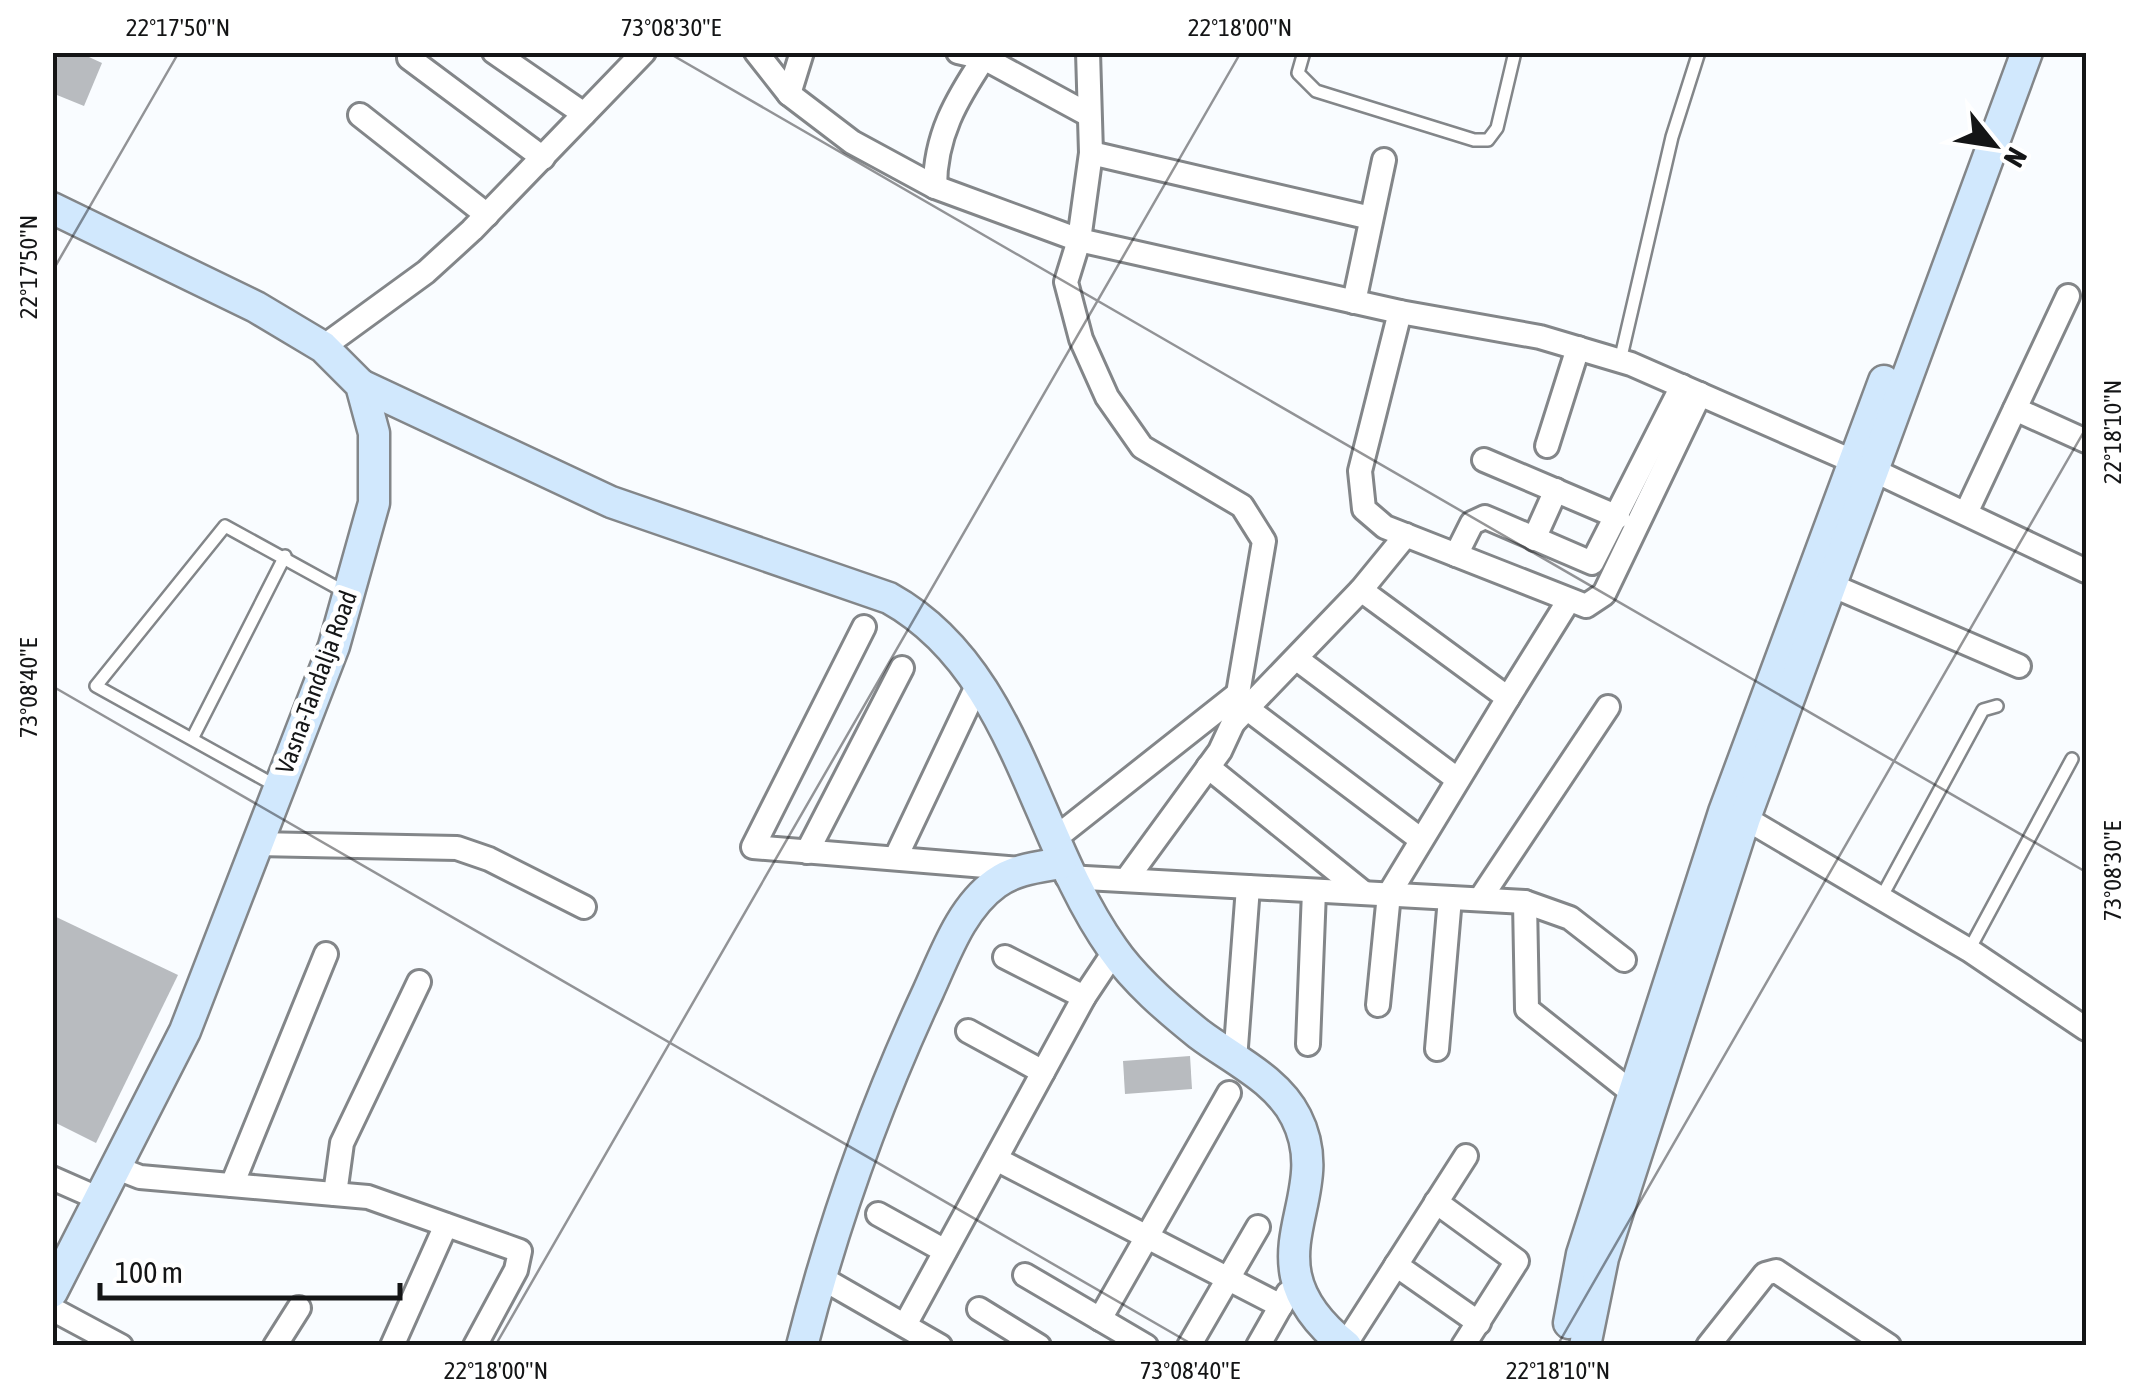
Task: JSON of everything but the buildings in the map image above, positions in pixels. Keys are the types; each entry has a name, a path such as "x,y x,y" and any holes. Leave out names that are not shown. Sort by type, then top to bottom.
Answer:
{"street":[{"path":"494,52 584,114"},
{"path":"323,347 426,272 644,52"},
{"path":"756,52 789,94 852,142 936,187 1079,240 1400,312 1540,337 1620,361 1864,466 2086,570"},
{"path":"789,94 802,52"},
{"path":"958,52 984,58 1089,115"},
{"path":"1088,52 1091,153 1079,240 1066,282 1080,339 1107,397 1142,447 1242,506 1264,541 1240,709 1208,767 1126,880"},
{"path":"1564,1346 1582,1254 1831,585 1864,466 2006,52"},
{"path":"1585,1346 1642,1101 1724,812 2028,52"},
{"path":"409,58 542,158"},
{"path":"936,187 935,157 946,119 984,58"},
{"path":"360,115 486,215"},
{"path":"1091,153 1371,218"},
{"path":"1354,302 1384,160"},
{"path":"52,208 256,308 323,347 361,384 611,502 889,598 924,617 954,647 978,684 1061,860 1114,952 1153,994 1278,1090 1304,1135 1305,1178 1288,1294 1258,1346"},
{"path":"1966,514 2068,296"},
{"path":"1400,312 1359,491 1364,509 1385,527 1586,606 1604,594 1691,390"},
{"path":"1546,446 1578,348"},
{"name":"Vasna-Tandalja Road","path":"56,1277 102,1200 185,1030 349,594 374,503 374,433 361,384"},
{"path":"1456,555 1477,518 1592,563 1691,390"},
{"path":"2015,409 2086,441"},
{"path":"1484,460 1618,517"},
{"path":"1534,539 1556,490"},
{"path":"802,1346 820,1277 892,1069 954,935 994,884 1061,860 1297,659 1362,590 1406,535"},
{"path":"1831,585 2019,666"},
{"path":"1362,590 1508,698"},
{"path":"1378,1006 1389,894 1569,600"},
{"path":"864,626 753,846 1028,869"},
{"path":"1297,659 1456,779"},
{"path":"807,852 902,668"},
{"path":"896,856 978,684"},
{"path":"1480,900 1608,706"},
{"path":"1240,709 1420,839"},
{"path":"1208,767 1364,893"},
{"path":"1745,818 1968,950 2086,1029"},
{"path":"256,844 456,848 584,907"},
{"path":"1061,860 1126,880 1524,902 1570,918 1624,960"},
{"path":"1235,1060 1248,887"},
{"path":"1308,1044 1314,890"},
{"path":"1437,1049 1450,898"},
{"path":"1524,902 1527,1009 1642,1101"},
{"path":"905,1325 1084,997 1114,952"},
{"path":"232,1185 326,954"},
{"path":"1005,957 1084,997"},
{"path":"336,1194 342,1142 419,982"},
{"path":"968,1031 1043,1072"},
{"path":"1100,1319 1229,1093"},
{"path":"996,1159 1228,1278 1288,1294 1345,1345 1466,1156"},
{"path":"117,1168 140,1177 368,1197 520,1252 516,1270 475,1346"},
{"path":"52,1178 102,1200"},
{"path":"1436,1202 1518,1261 1464,1346"},
{"path":"878,1214 945,1251"},
{"path":"392,1346 446,1225"},
{"path":"1189,1346 1258,1227"},
{"path":"1396,1266 1479,1323"},
{"path":"1712,1344 1765,1274 1776,1272 1889,1346"},
{"path":"1025,1276 1146,1346"},
{"path":"820,1277 940,1346"},
{"path":"52,1308 120,1346"},
{"path":"275,1346 299,1308"},
{"path":"978,1309 1039,1346"}],"lane":[{"path":"1304,52 1298,73 1316,91 1474,140 1488,140 1497,128 1515,52"},
{"path":"1620,361 1672,137 1699,52"},
{"path":"278,787 96,686 225,526 349,594"},
{"path":"193,737 285,556"},
{"path":"1881,898 1982,710 1997,706"},
{"path":"1968,950 2072,759"}]}
